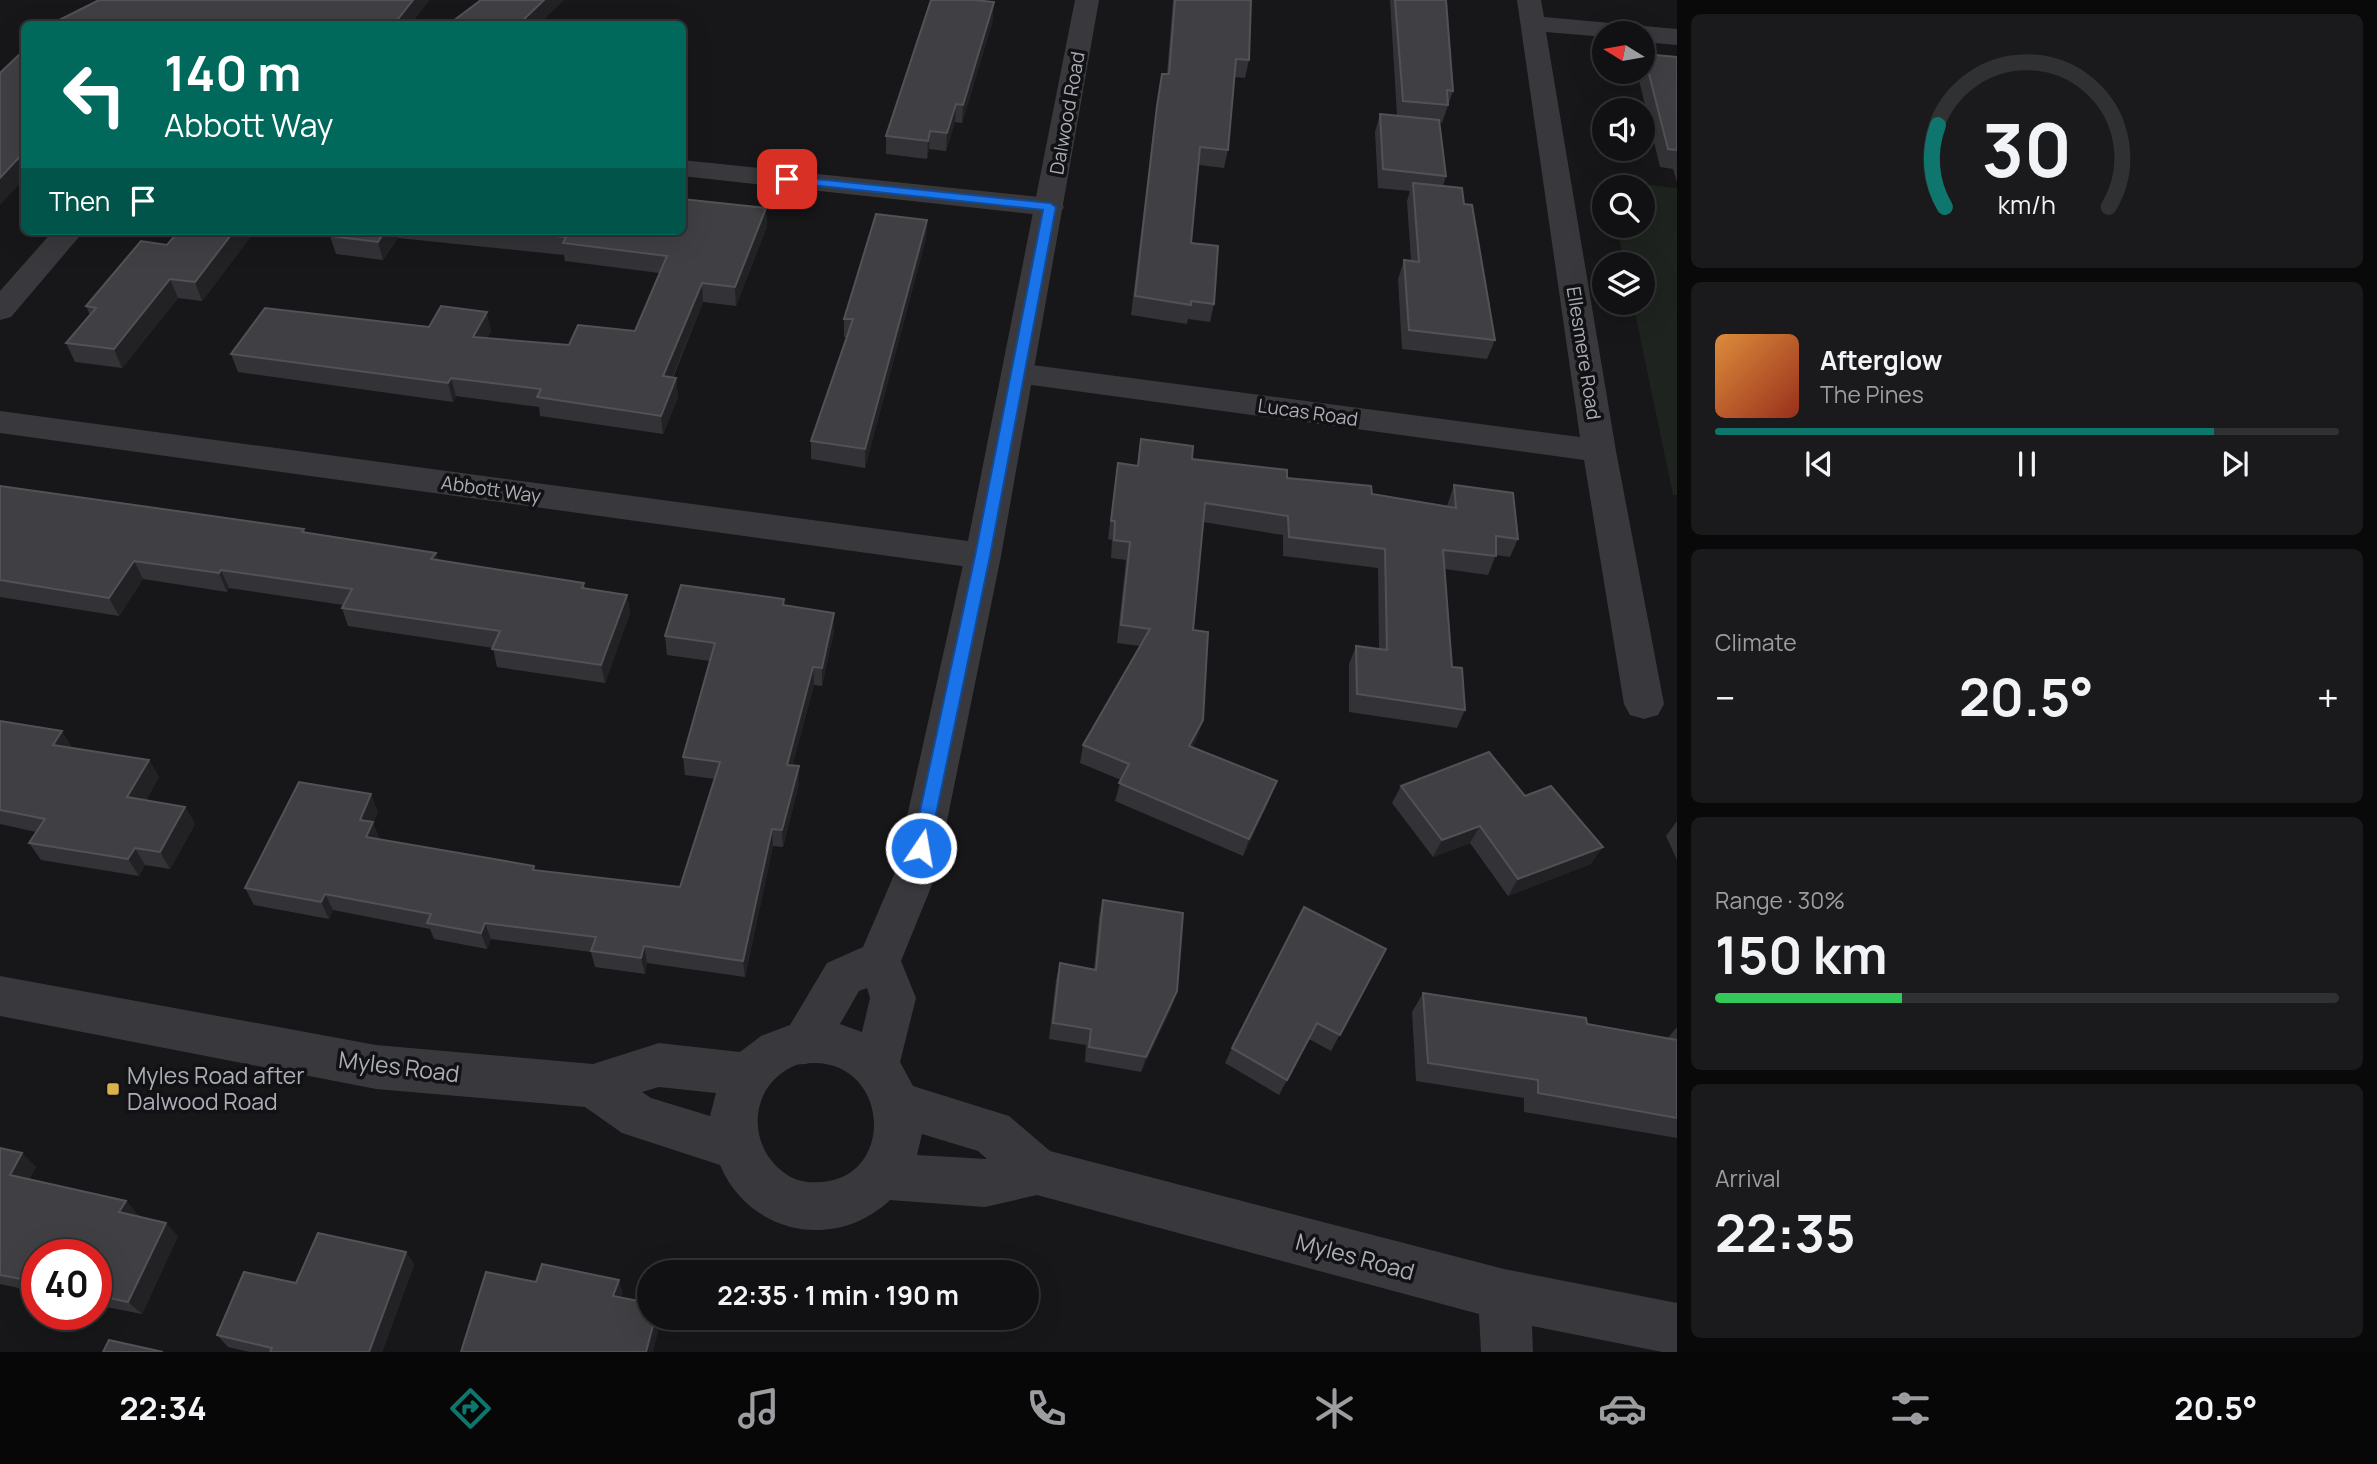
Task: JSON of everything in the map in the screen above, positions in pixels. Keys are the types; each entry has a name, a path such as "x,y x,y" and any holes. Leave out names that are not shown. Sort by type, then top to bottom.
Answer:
{"street":[{"name":"Dalwood Road","path":"879,961 915,874 983,556 1087,0"},
{"path":"1531,12 1592,24"},
{"name":"Ellesmere Road","path":"1531,12 1599,451 1644,704"},
{"path":"1656,35 1677,37"},
{"path":"686,168 1050,207"},
{"path":"0,310 66,235"},
{"name":"Lucas Road","path":"1017,373 1599,451"},
{"name":"Abbott Way","path":"0,422 983,556"},
{"path":"804,1044 844,978 879,961 893,998 887,1085"},
{"name":"Myles Road","path":"0,996 376,1067 593,1086 659,1065 749,1075"},
{"name":"Myles Road","path":"887,1085 901,1129 895,1154 880,1176 861,1192 837,1203 810,1205 784,1200 762,1188 744,1170 734,1146 731,1122 736,1097 749,1075 764,1061 783,1050 804,1044 830,1044 855,1052 887,1085 992,1132 1037,1171 1164,1207 1504,1295 1677,1329"},
{"name":"Myles Road","path":"593,1086 639,1117 734,1146"},
{"name":"Myles Road","path":"880,1176 985,1183 1037,1171"},
{"path":"1504,1295 1507,1352"}],"shaded area":[{"path":"1655,186 1677,188 1677,495 1673,495 1636,315 1655,315 1655,252 1622,252 1619,238 1655,238"}],"building":[{"path":"99,0 413,0 396,21 58,21"},
{"path":"481,0 544,0 522,21 453,21"},
{"path":"931,0 994,2 963,105 956,104 947,133 930,131 928,141 886,136"},
{"path":"1175,0 1251,0 1249,60 1236,59 1228,150 1200,147 1191,243 1218,246 1214,304 1191,301 1191,305 1135,296 1157,106 1162,74 1169,74"},
{"path":"1395,0 1446,0 1453,91 1447,90 1448,105 1403,101"},
{"path":"21,53 21,155 0,178 0,73"},
{"path":"1656,55 1677,57 1677,150 1668,149 1652,84 1656,84"},
{"path":"1380,114 1439,120 1446,176 1383,169"},
{"path":"1413,183 1462,188 1464,204 1472,205 1495,340 1409,330 1404,260 1419,262"},
{"path":"686,199 766,208 735,287 702,283 663,376 676,378 661,416 537,397 541,389 451,378 448,383 231,354 265,308 429,327 441,306 487,312 473,337 569,345 578,325 635,331 667,256 563,243 566,237 546,235 686,235"},
{"path":"876,214 927,220 865,449 811,441 853,319 844,319"},
{"path":"176,235 231,235 195,282 170,279 114,349 66,343 96,308 86,306 141,241 167,245"},
{"path":"331,235 382,235 378,242"},
{"path":"1141,439 1193,446 1192,459 1287,470 1287,478 1371,486 1372,494 1456,508 1454,485 1513,493 1518,539 1496,536 1496,556 1443,550 1452,667 1462,668 1465,710 1357,694 1356,646 1387,650 1385,549 1289,537 1288,516 1205,503 1193,630 1208,632 1203,720 1189,746 1277,781 1249,839 1119,783 1129,764 1083,745 1150,629 1121,625 1130,542 1114,540 1115,521 1111,521 1118,463 1138,466"},
{"path":"0,486 304,529 302,532 436,553 431,559 584,583 582,588 627,595 601,665 492,649 500,631 342,608 352,589 221,570 219,573 134,561 109,598 0,580"},
{"path":"681,585 784,599 783,605 834,613 822,668 813,667 787,765 799,766 782,830 772,829 743,961 644,946 641,958 591,951 596,937 485,923 481,933 427,923 431,914 325,894 321,902 245,888 299,782 371,794 360,820 373,822 366,837 534,866 533,870 680,887 720,762 683,757 715,643 665,636"},
{"path":"0,721 62,731 53,745 149,760 127,797 185,807 160,852 135,848 128,859 29,843 45,819 0,810"},
{"path":"1489,752 1525,796 1551,786 1603,847 1518,879 1480,826 1442,840 1401,786"},
{"path":"1103,900 1183,913 1177,991 1146,1057 1089,1047 1091,1029 1053,1023 1060,963 1096,970"},
{"path":"1304,907 1386,949 1340,1035 1317,1023 1287,1080 1232,1048"},
{"path":"1423,993 1586,1018 1587,1024 1677,1040 1677,1118 1538,1093 1538,1080 1428,1063"},
{"path":"0,1148 22,1153 10,1175 126,1201 119,1212 166,1223 128,1302 112,1298 112,1239 21,1239 21,1279 0,1275"},
{"path":"318,1233 406,1252 369,1352 270,1352 272,1348 217,1335 244,1272 296,1283"},
{"path":"542,1264 619,1280 613,1296 637,1301 637,1330 652,1330 646,1352 461,1352 486,1272 536,1282"},
{"path":"109,1340 163,1352 103,1352"}],"place":[{"name":"Myles Road after Dalwood Road","path":"113,1089"}],"route":[{"path":"787,179 1050,207 983,556 921,848"}]}
